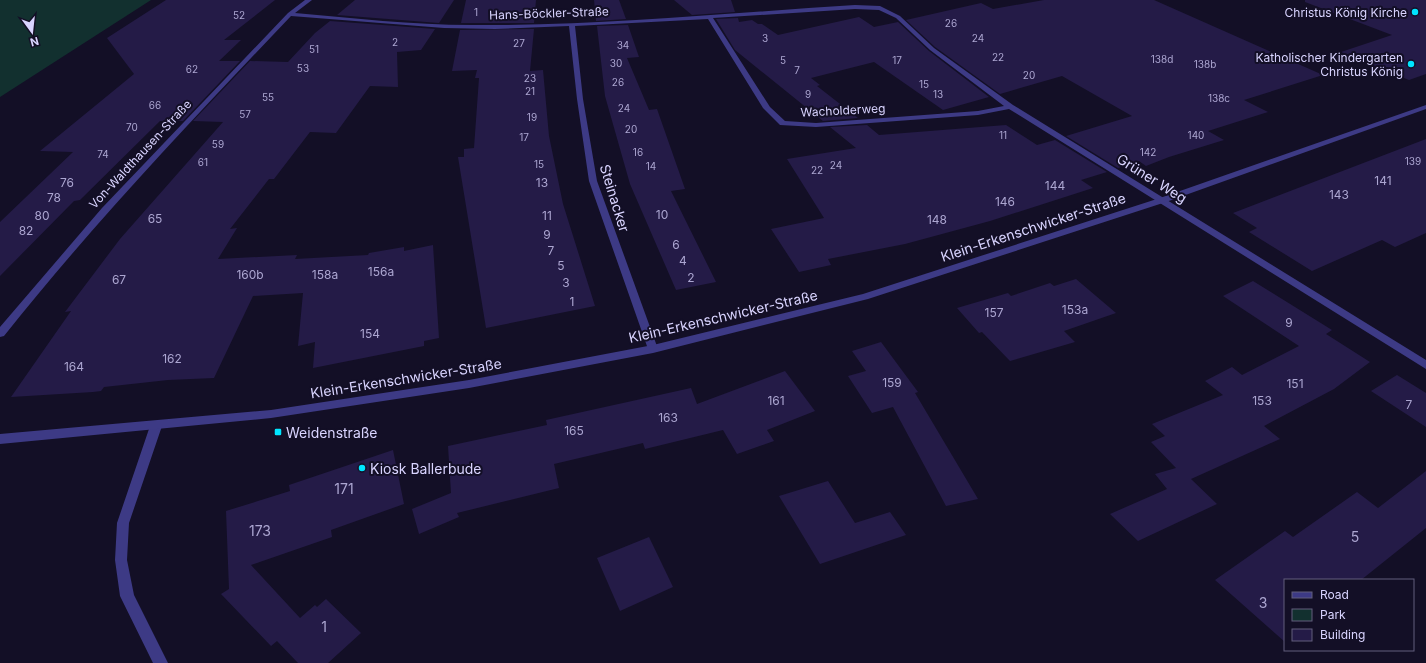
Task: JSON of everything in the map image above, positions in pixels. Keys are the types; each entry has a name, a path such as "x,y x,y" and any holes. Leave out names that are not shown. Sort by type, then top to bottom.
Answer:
{"street":[{"name":"Von-Waldthausen-Straße","path":"0,334 35,290 124,187 290,14 309,0"},
{"path":"878,0 880,8"},
{"name":"Hans-Böckler-Straße","path":"290,14 410,24 494,27 572,25 855,7 880,8"},
{"name":"Grüner Weg","path":"880,8 898,17 932,49 1010,107 1163,200 1202,226 1426,365"},
{"name":"Wacholderweg","path":"709,16 767,108 783,123 816,125 978,113 1010,107"},
{"name":"Steinacker","path":"572,25 580,99 593,180 653,349"},
{"name":"Klein-Erkenschwicker-Straße","path":"0,439 156,426 271,414 469,384 653,349 865,297 1163,200 1426,107"},
{"path":"156,426 123,523 121,560 127,596 161,663"}],"green space":[{"path":"0,0 151,0 0,97"}],"building":[{"path":"166,0 275,0 224,40 241,40 219,61 240,61 183,121 160,121 80,200 74,201 0,276 0,222 73,152 40,151 134,74 107,38"},
{"path":"355,0 454,0 439,23 337,15"},
{"path":"466,0 536,0 534,23 461,23"},
{"path":"594,0 619,0 626,19 596,21"},
{"path":"674,0 731,0 735,12 692,15"},
{"path":"1044,0 1154,0 1323,75 1244,100 1268,112 1208,131 1224,140 1169,157 1146,166 1139,161 1118,168 1066,136 1132,116 1062,76 1000,94 935,47 906,20 981,3 993,9"},
{"path":"1305,0 1426,0 1426,74 1409,80 1341,52 1392,35 1305,2"},
{"path":"859,17 874,27 898,22 929,51 989,97 943,110 874,62 811,78 820,85 817,86 858,118 823,121 735,50 716,19 738,18 739,22 752,20 758,24 762,24 778,35"},
{"path":"330,21 435,29 421,50 397,52 398,87 370,86 336,133 310,132 274,179 269,179 230,229 237,228 218,259 297,255 295,259 368,255 369,253 404,247 404,251 433,245 439,338 424,341 424,346 313,368 315,342 298,346 303,293 253,296 214,378 168,380 104,387 101,391 93,392 11,397 71,311 65,312 120,239 223,122 193,121 250,61 288,62 315,33"},
{"path":"628,25 639,57 627,58 649,110 657,109 685,189 671,191 716,282 676,290 630,184 605,96 597,26"},
{"path":"534,29 530,71 543,70 549,136 563,204 595,306 486,328 458,157 464,157 464,149 474,148 479,78 475,78 477,70 452,71 460,30"},
{"path":"867,125 879,135 1006,125 1037,145 1055,140 1107,172 1081,180 1093,188 990,221 905,244 828,259 831,265 799,272 771,229 824,218 787,159 856,148 830,127"},
{"path":"1426,139 1426,233 1395,247 1382,240 1312,271 1249,232 1257,228 1233,213"},
{"path":"1076,279 1116,313 1064,331 1075,342 1010,361 982,332 979,333 957,308 1008,293 1011,296 1050,283 1054,286"},
{"path":"1253,281 1332,330 1326,334 1370,362 1334,389 1264,426 1280,439 1191,479 1217,504 1138,541 1110,514 1167,489 1155,474 1176,468 1151,442 1165,436 1152,424 1223,395 1205,381 1232,367 1242,375 1299,346 1223,296"},
{"path":"881,342 918,392 915,393 978,499 946,506 893,407 872,413 848,376 866,371 852,351"},
{"path":"785,371 815,411 767,430 774,441 737,454 723,430 645,449 643,443 554,464 559,488 457,513 459,517 419,534 412,509 451,493 448,446 547,425 546,420 691,388 697,404"},
{"path":"1397,375 1426,393 1426,427 1371,391"},
{"path":"393,450 404,504 331,530 332,537 251,565 300,618 315,605 317,607 326,599 361,633 328,663 298,663 277,641 271,646 221,594 229,589 226,511 290,491 289,485"},
{"path":"1426,471 1426,528 1362,579 1284,579 1284,641 1215,580 1285,531 1293,537 1357,492 1378,508"},
{"path":"828,481 855,523 890,512 906,535 820,564 779,496"},
{"path":"649,537 673,587 620,611 597,558"}],"place":[{"name":"Christus König Kirche","path":"1415,12"},
{"name":"Katholischer Kindergarten Christus König","path":"1411,64"},
{"name":"Weidenstraße","path":"278,432"},
{"name":"Kiosk Ballerbude","path":"362,468"}]}
